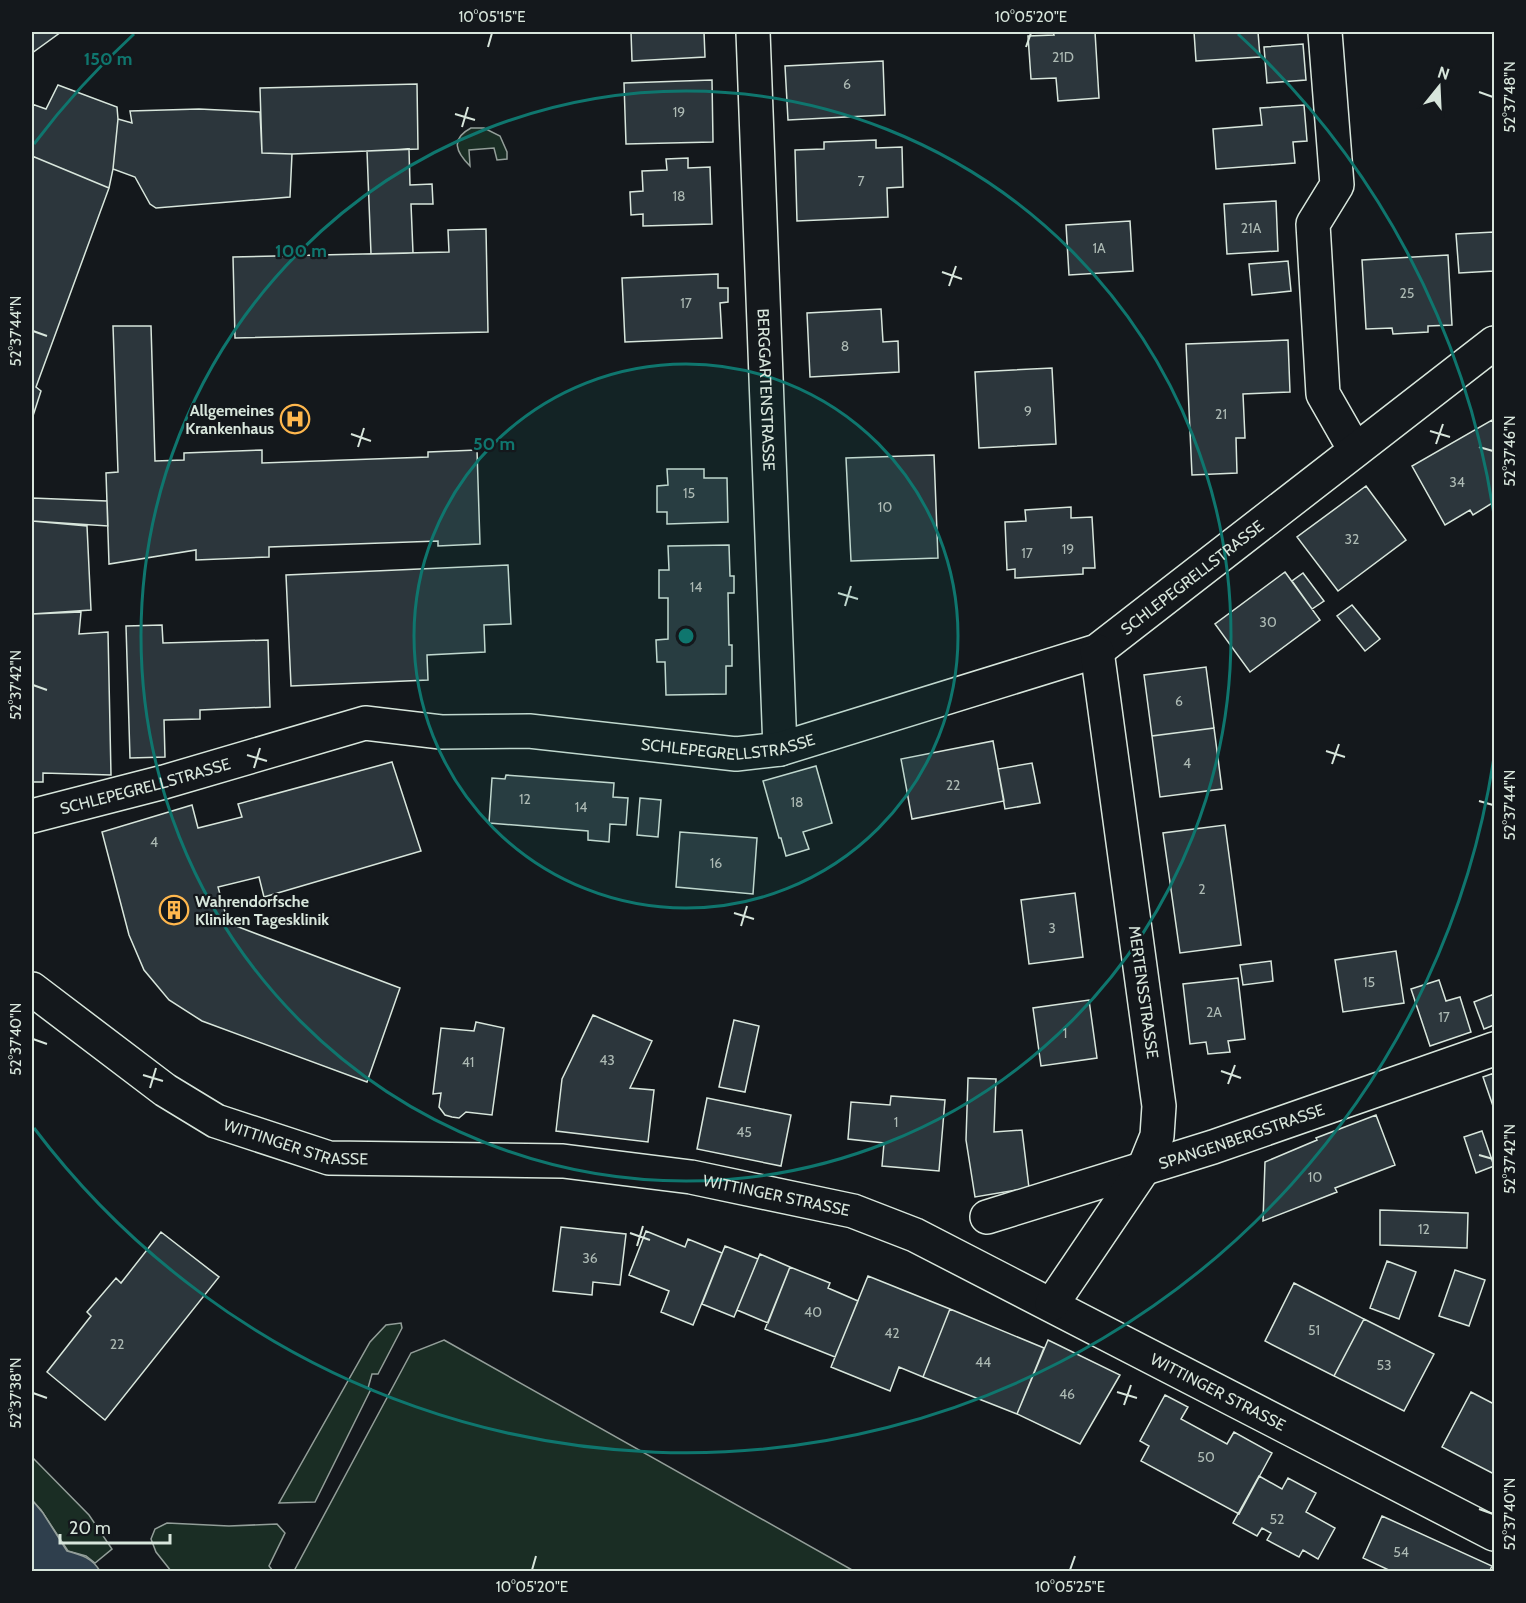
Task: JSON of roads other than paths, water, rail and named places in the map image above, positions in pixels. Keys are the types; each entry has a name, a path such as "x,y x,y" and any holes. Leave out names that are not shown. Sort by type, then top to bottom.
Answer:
{"street":[{"name":"BERGGARTENSTRASSE","path":"753,32 780,749"},
{"path":"1325,32 1337,185 1313,224 1323,394 1355,450"},
{"name":"SCHLEPEGRELLSTRASSE","path":"32,816 164,782 365,723 441,732 530,731 736,754 780,749 1098,651 1494,343"},
{"name":"MERTENSSTRASSE","path":"1052,1304 1144,1168 1157,1136 1159,1106 1098,651"},
{"name":"WITTINGER STRASSE","path":"32,989 165,1090 216,1121 329,1158 563,1161 691,1176 854,1211 915,1235 1052,1304 1494,1534"},
{"name":"SPANGENBERGSTRASSE","path":"987,1217 1214,1147 1494,1049"}],"water":[{"path":"32,1500 67,1551 86,1558 100,1571 32,1571"}],"place":[{"name":"Allgemeines Krankenhaus","path":"295,419"},
{"name":"Wahrendorfsche Kliniken Tagesklinik","path":"174,910"}]}
